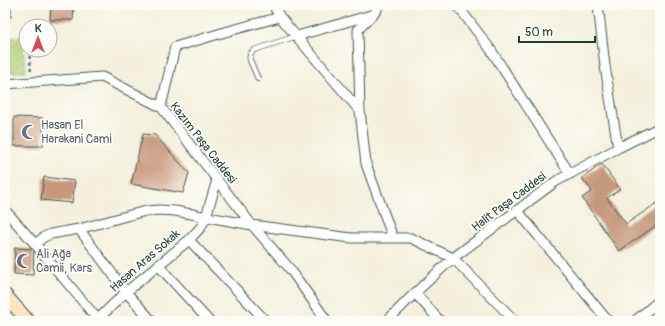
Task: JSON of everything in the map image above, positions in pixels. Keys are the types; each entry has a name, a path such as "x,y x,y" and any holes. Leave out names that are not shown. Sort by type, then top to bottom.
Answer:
{"street":[{"path":"273,5 280,17 360,111"},
{"path":"377,5 377,10 358,30 360,111 366,164 393,238"},
{"path":"457,5 491,50 570,174"},
{"path":"598,5 605,66 618,148"},
{"path":"297,36 372,15"},
{"path":"161,107 175,47 280,17"},
{"name":"Kazım Paşa Caddesi","path":"5,84 102,77 161,107 252,225 290,269 327,321"},
{"name":"Halit Paşa Caddesi","path":"387,321 453,258 555,182 618,148 659,129"},
{"name":"Hasan Aras Sokak","path":"97,320 126,292 189,240 201,227 206,217 217,180"},
{"path":"5,210 97,320"},
{"path":"35,244 51,234 79,229 146,211 160,210 175,211 252,225 351,238 411,238 453,258 515,321"},
{"path":"517,210 608,321"},
{"path":"79,229 126,292 152,321"},
{"path":"189,240 266,321"},
{"path":"158,265 209,321"},
{"path":"415,293 440,321"},
{"path":"634,321 660,300"},
{"path":"7,303 28,321"}],"lane":[{"path":"258,79 250,60 252,52 254,50 297,36"}],"path":[{"path":"30,58 32,82"}],"green space":[{"path":"18,37 18,58 24,58 26,71 5,73 5,38"}],"building":[{"path":"5,5 11,5 11,17 5,17"},
{"path":"51,5 74,5 73,20 58,20 58,18 50,18"},
{"name":"Hasan El Harakani Cami","path":"14,117 43,118 43,146 14,146"},
{"path":"143,134 155,135 189,173 183,193 131,184"},
{"path":"602,164 620,189 607,198 626,224 660,201 660,223 619,251 582,198 592,191 582,178"},
{"path":"44,177 75,181 72,203 41,200"},
{"name":"Ali Ağa Camii, Kars","path":"15,248 34,249 33,275 14,274"},
{"path":"7,313 14,321 5,321 5,314"}],"place":[{"name":"Hasan El Harakani Cami","path":"29,132"},
{"name":"Ali Ağa Camii, Kars","path":"24,261"}]}
